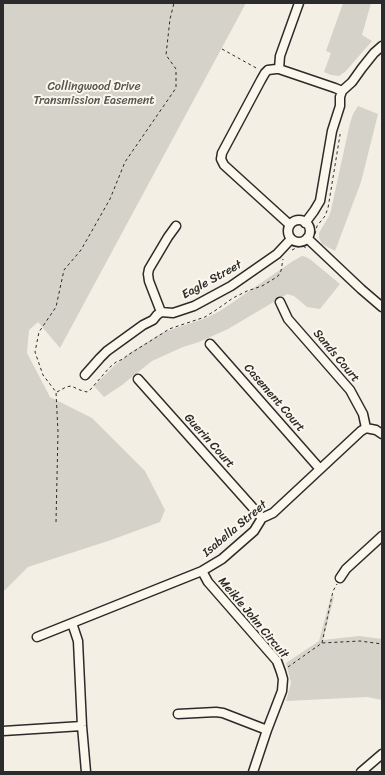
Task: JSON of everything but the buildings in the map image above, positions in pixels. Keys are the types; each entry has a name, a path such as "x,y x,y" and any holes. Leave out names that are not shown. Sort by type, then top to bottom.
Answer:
{"street":[{"path":"279,69 280,56 299,3"},
{"path":"305,223 320,200 332,131 340,106 342,91 352,82 374,53 382,46"},
{"path":"290,225 224,165 221,159 222,153 265,73 272,69 279,69 342,91"},
{"path":"296,221 302,221 308,227 309,236 301,242 291,239 288,233 290,225 296,221"},
{"path":"85,375 107,351 153,320 161,312 149,281 148,274 149,269 176,226"},
{"path":"307,238 361,290 382,307"},
{"name":"Eagle Street","path":"161,312 173,313 194,306 230,286 277,254 291,239"},
{"name":"Sands Court","path":"280,302 288,319 350,390 363,414 366,428"},
{"name":"Casement Court","path":"210,344 320,469"},
{"name":"Guerin Court","path":"138,380 262,518"},
{"path":"366,428 376,430 382,434"},
{"name":"Isabella Street","path":"37,637 202,571 222,559 254,531 262,518 273,513 366,428"},
{"path":"340,578 346,569 382,536"},
{"name":"Meikle John Circuit","path":"202,571 208,582 277,661 283,679 282,691 253,772"},
{"path":"72,623 78,641 86,772"},
{"path":"178,714 223,713 267,730"},
{"path":"3,731 82,726"},
{"path":"361,772 382,754"}],"path":[{"path":"56,522 58,432 56,392 43,375 35,352 38,332 56,307 64,270 81,250 110,199 125,162 176,88 176,70 166,55 170,19 174,3"},
{"path":"222,49 265,73"},
{"path":"56,392 71,386 87,392 95,383"},
{"path":"322,643 333,591 340,578"},
{"path":"281,672 322,643 360,641 382,644"}],"green space":[{"name":"Collingwood Drive Transmission Easement","path":"3,3 246,3 60,348 38,322 29,330 27,353 50,397 92,418 145,471 165,510 160,522 111,540 28,567 3,592"},
{"path":"343,3 371,3 362,35 372,41 345,72 339,76 324,72 331,53 326,51"},
{"path":"358,106 378,114 361,182 335,251 322,244 319,238 319,233 331,210 350,123"},
{"path":"302,256 311,260 340,284 320,309 307,307 294,296 287,294 228,329 152,361 104,397 94,386 115,365 131,352 164,332 206,318 220,311"},
{"path":"331,596 334,597 323,640 359,636 382,639 382,700 367,697 286,701 291,683 286,663 319,641"}]}
